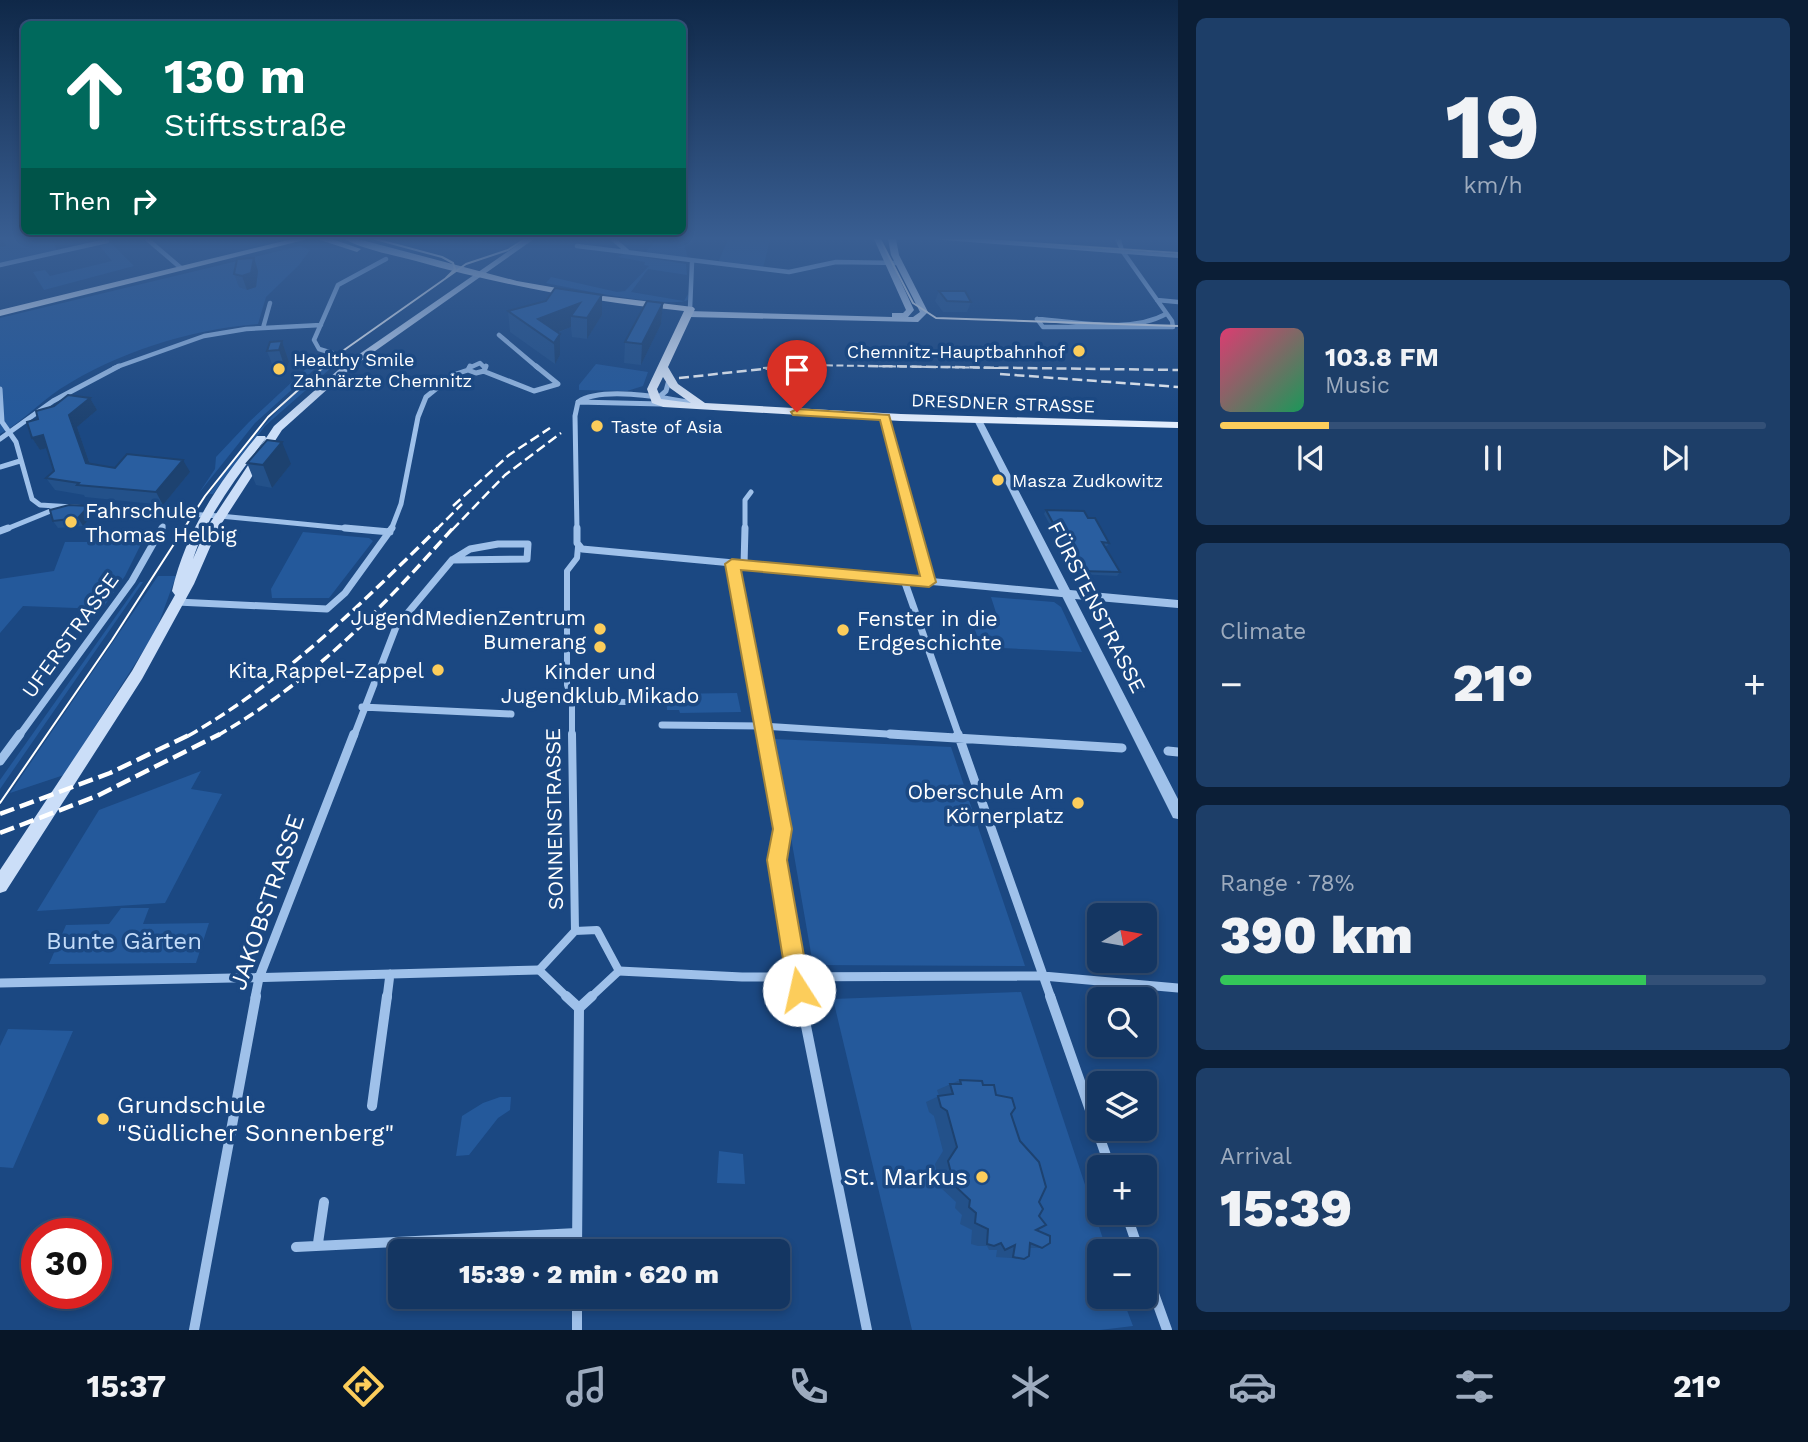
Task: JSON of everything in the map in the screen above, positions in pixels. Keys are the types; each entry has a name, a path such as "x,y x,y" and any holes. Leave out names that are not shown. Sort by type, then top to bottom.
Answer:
{"main road":[{"path":"0,313 48,301"},
{"path":"0,885 137,675 177,603 213,516 278,428 353,359 435,301"},
{"path":"571,301 690,312 915,320 924,312 918,301"},
{"path":"906,301 910,310 906,318"},
{"path":"655,398 654,385 667,374 690,312"},
{"name":"DRESDNER STRASSE","path":"667,374 682,394 702,404"},
{"name":"DRESDNER STRASSE","path":"655,398 670,405 702,404 885,417 1178,425"}],"street":[{"path":"331,301 314,340 319,349 353,359"},
{"path":"690,301 690,312"},
{"path":"1158,301 1173,323 1173,327 1043,327 1037,318 1137,322 1157,320 1166,314"},
{"path":"263,328 270,303"},
{"path":"0,439 99,374 148,353 217,334 321,325"},
{"path":"177,603 327,608 345,593 390,532 401,503 418,417 426,397 453,375 468,370 483,371 534,391 558,384 556,379 499,335"},
{"path":"468,370 470,365 480,363 486,366 483,371"},
{"path":"0,389 2,422 16,442 32,499 40,505 213,516 390,532"},
{"path":"636,399 655,398"},
{"name":"DRESDNER STRASSE","path":"655,398 702,404"},
{"path":"636,399 670,405"},
{"name":"SONNENSTRASSE","path":"539,970 575,931 572,701 567,685 567,571 577,558 579,547 575,430 578,402 636,399"},
{"path":"885,417 929,582"},
{"name":"FÜRSTENSTRASSE","path":"978,420 1178,813"},
{"path":"0,467 20,461"},
{"path":"744,565 745,500 751,492"},
{"path":"0,531 54,512 62,505"},
{"name":"UFERSTRASSE","path":"0,761 132,581 171,513"},
{"name":"JAKOBSTRASSE","path":"194,1330 258,978 396,627 452,560 481,544 527,544 527,559 452,560"},
{"path":"579,547 732,564 1178,604"},
{"path":"732,564 782,829 777,860 796,977 867,1330"},
{"path":"904,580 1106,1155"},
{"path":"572,701 626,702"},
{"path":"362,708 510,714"},
{"path":"662,725 762,726 1122,748"},
{"path":"1168,751 1178,752"},
{"path":"575,931 597,930 619,971"},
{"path":"0,983 539,970 579,1008"},
{"path":"577,1239 579,1008 619,971 796,977 1042,976 1178,988"},
{"path":"372,1106 390,974"},
{"path":"318,1243 324,1202"},
{"path":"296,1247 318,1243 577,1233"},
{"path":"1157,1302 1167,1330"},
{"path":"577,1309 577,1330"}],"green space":[{"path":"71,301 265,301 258,324 207,331 130,353 60,389 0,434 0,318"},
{"path":"329,356 255,423 199,493 215,469 216,457 249,422 308,367"},
{"path":"335,359 331,368 265,426 213,494 209,494 267,422 299,389"},
{"path":"596,364 648,372 643,386 627,391 579,390 579,385"},
{"path":"303,532 369,538 373,541 329,598 272,598 271,589"},
{"path":"65,542 142,542 125,576 102,609 23,606 0,633 0,579 54,571"},
{"path":"158,576 176,576 156,631 64,775 10,793"},
{"path":"140,582 143,582 0,789 0,780"},
{"path":"991,597 1054,602 1061,607 1082,652 981,647 973,624 1000,625"},
{"path":"737,693 741,712 680,713 679,710 667,710 666,694"},
{"path":"774,739 951,747 1025,966 813,965"},
{"path":"201,771 191,789 222,794 165,903 37,911 99,810"},
{"name":"Bunte Gärten","path":"121,908 149,908 143,924 209,923 196,963 49,964 66,925 109,924"},
{"path":"1021,992 1087,1191 1087,1225 1098,1225 1103,1239 1087,1239 1087,1309 1127,1309 1133,1326 1100,1330 912,1330 833,999"},
{"path":"8,1029 73,1031 13,1168 0,1167 0,1046"},
{"path":"500,1097 511,1097 510,1110 498,1118 469,1155 456,1156 462,1116 483,1103"},
{"path":"719,1151 743,1154 745,1184 717,1183"}],"building":[{"path":"546,301 598,301 587,318 571,316 580,303 538,319 560,334 554,343 508,311"},
{"path":"647,301 663,303 642,344 625,342"},
{"path":"282,341 279,350 267,351 270,342"},
{"path":"68,395 90,398 69,415 86,463 115,468 127,454 183,460 156,492 77,485 79,483 46,478 54,471 43,435 32,438 27,422 38,419 36,411 54,406"},
{"path":"267,440 282,442 263,465 247,463"},
{"path":"69,505 89,506 78,518 53,521 50,510"},
{"path":"1046,510 1084,511 1088,518 1095,518 1109,543 1102,542 1120,572 1079,571"},
{"name":"St. Markus","path":"960,1080 982,1081 983,1085 994,1085 996,1095 1012,1098 1015,1108 1011,1114 1020,1141 1039,1162 1046,1187 1039,1202 1043,1209 1039,1216 1046,1225 1036,1230 1050,1236 1050,1243 1042,1248 1030,1243 1029,1256 1024,1259 1013,1257 1015,1245 1005,1250 1001,1243 994,1246 987,1244 988,1229 975,1223 976,1213 969,1207 970,1200 954,1185 948,1161 957,1147 947,1111 941,1107 938,1096 953,1094 950,1084 961,1084"}],"tram line":[{"path":"0,803 112,640 205,496 268,417 337,355 413,301"},
{"path":"912,301 936,318 1178,326"}],"railway":[{"path":"679,378 791,366"},
{"path":"763,368 791,366"},
{"path":"791,366 878,366"},
{"path":"868,366 878,366"},
{"path":"878,366 1178,370"},
{"path":"878,366 999,368"},
{"path":"1000,374 1178,387"},
{"path":"453,506 509,455 550,428"},
{"path":"452,530 505,475 561,433"},
{"path":"438,528 462,504"},
{"path":"188,736 257,691 289,666 350,613 438,528"},
{"path":"217,736 285,691 344,642 399,588 453,528"},
{"path":"0,814 110,773 191,734"},
{"path":"0,833 97,796 220,734"}],"place":[{"name":"Chemnitz-Hauptbahnhof","path":"1079,351"},
{"name":"Healthy Smile Zahnärzte Chemnitz","path":"279,369"},
{"name":"Taste of Asia","path":"597,426"},
{"name":"Masza Zudkowitz","path":"998,480"},
{"name":"Fahrschule Thomas Helbig","path":"71,522"},
{"name":"JugendMedienZentrum Bumerang","path":"600,629"},
{"name":"Fenster in die Erdgeschichte","path":"843,630"},
{"name":"Kinder und Jugendklub Mikado","path":"600,647"},
{"name":"Kita Rappel-Zappel","path":"438,670"},
{"name":"Oberschule Am Körnerplatz","path":"1078,803"},
{"name":"Grundschule \"Südlicher Sonnenberg\"","path":"103,1119"},
{"name":"St. Markus","path":"982,1177"}],"route":[{"path":"797,412 885,417 929,582 732,564 782,829 777,860 799,990"}]}
